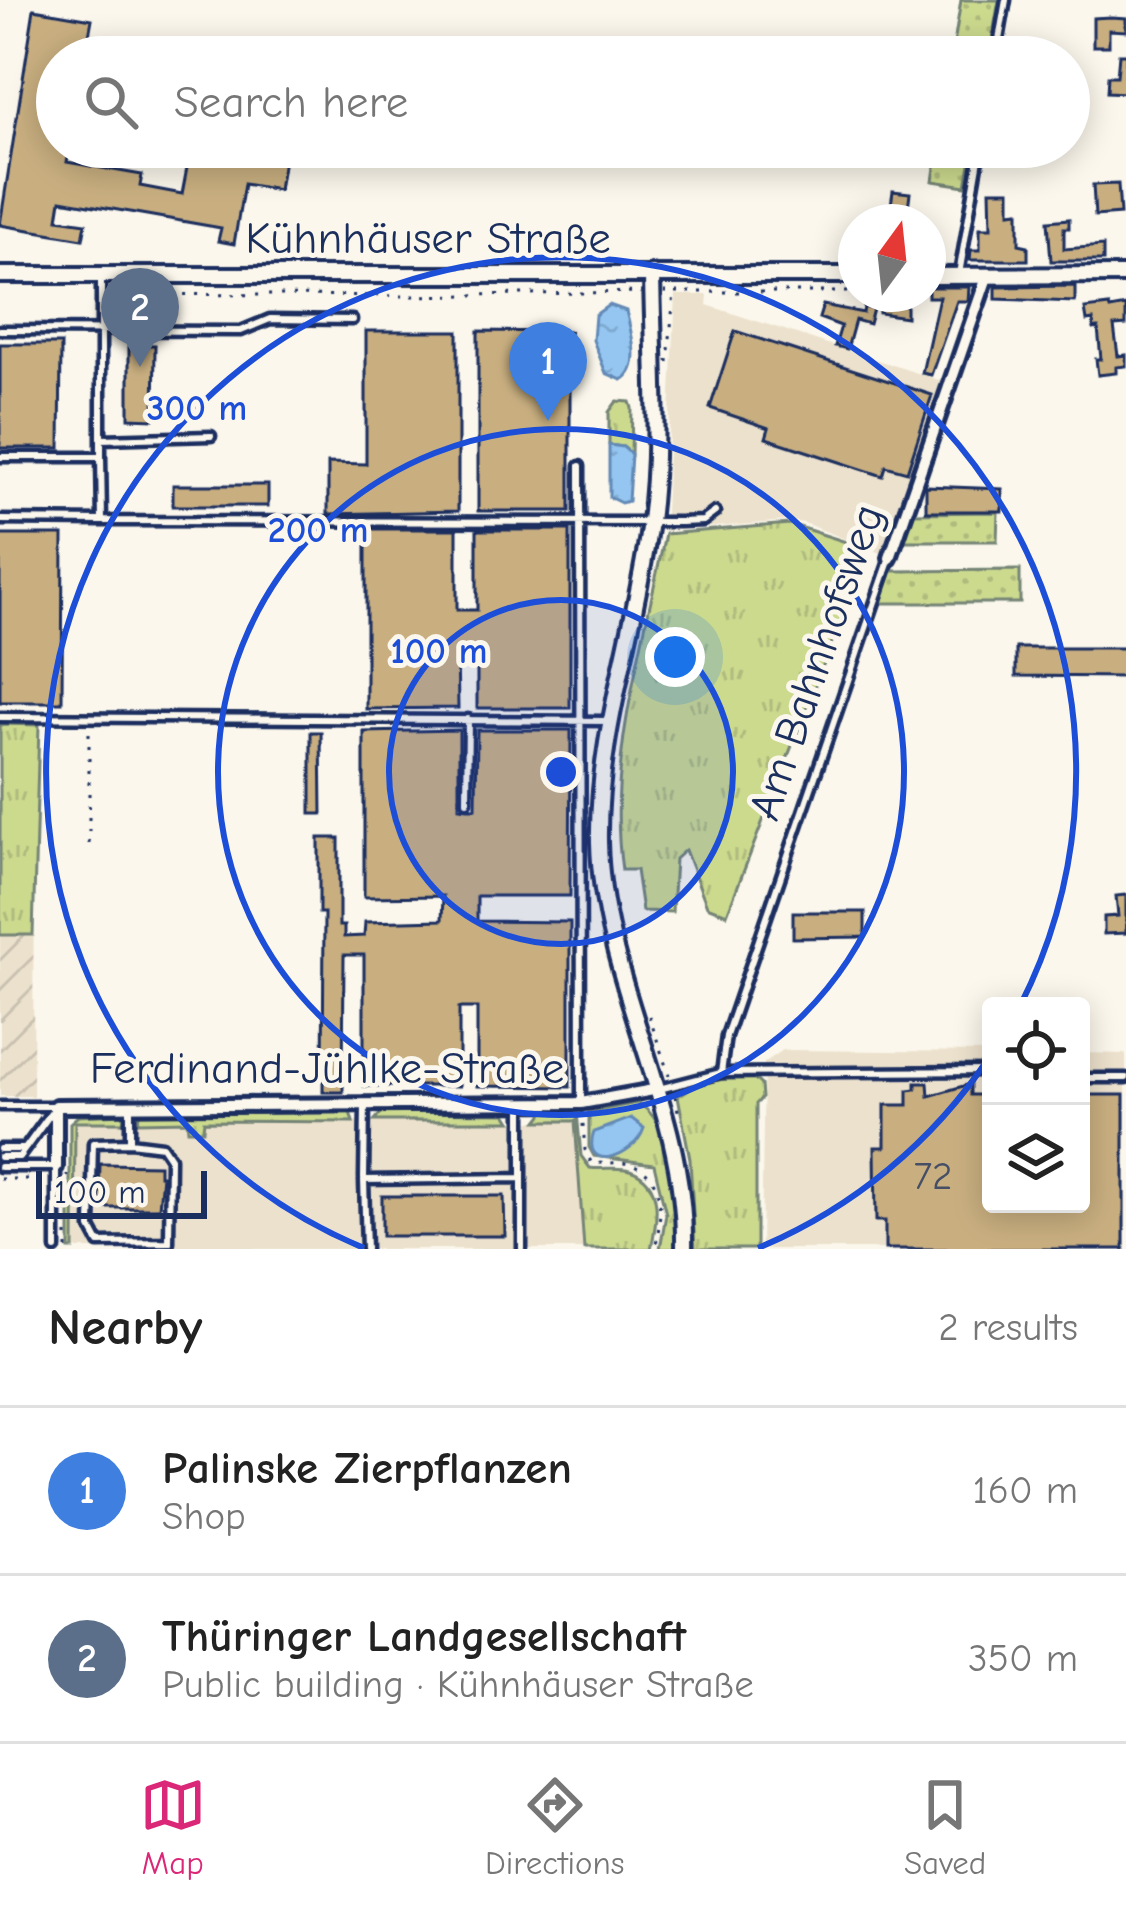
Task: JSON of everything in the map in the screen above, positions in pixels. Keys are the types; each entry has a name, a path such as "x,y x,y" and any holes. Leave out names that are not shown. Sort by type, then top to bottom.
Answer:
{"street":[{"path":"652,274 650,522 600,803 601,878 612,944 671,1106 684,1249"},
{"path":"946,276 1097,280 1126,274"},
{"name":"Kühnhäuser Straße","path":"0,275 101,279 838,275"},
{"name":"Am Bahnhofsweg","path":"890,558 987,277"},
{"name":"Ferdinand-Jühlke-Straße","path":"60,1169 56,1106 522,1104 585,1108 665,1087"}],"lane":[{"path":"1000,36 1006,0"},
{"path":"959,276 977,168"},
{"path":"101,279 103,521"},
{"path":"0,330 241,332 270,319 352,320"},
{"path":"101,440 212,436"},
{"path":"0,457 101,457"},
{"path":"580,466 585,1108"},
{"path":"0,520 650,522 703,521 715,512"},
{"name":"Am Bahnhofsweg","path":"721,1073 726,1036 890,558"},
{"path":"0,717 613,721"},
{"path":"467,801 468,719"},
{"path":"665,1087 721,1073 982,1071"},
{"path":"1090,1078 1126,1078"},
{"path":"365,1104 366,1249"},
{"path":"522,1104 522,1249"},
{"path":"130,1105 130,1142"},
{"path":"0,1106 56,1106"},
{"path":"0,1153 22,1153 56,1106"},
{"path":"130,1142 162,1146 170,1158 169,1241 100,1243 91,1228 93,1143 130,1142"},
{"path":"0,1167 60,1169 56,1249"},
{"path":"364,1180 521,1178"}],"path":[{"path":"101,279 126,293 432,296 634,292"},
{"path":"668,369 674,292 838,292"},
{"path":"89,717 89,844"},
{"path":"644,1003 665,1087 680,1119"},
{"path":"565,1111 585,1108 586,1157 598,1164 631,1165 653,1183 662,1216 655,1249"},
{"path":"0,1178 60,1169"},
{"path":"60,1169 67,1178 67,1249"},
{"path":"60,1169 67,1178"}],"shaded area":[{"path":"676,295 708,295 707,305 945,382 884,554 788,521 664,531"},
{"path":"0,795 34,795 33,1096 0,1096"},
{"path":"783,1050 982,1052 982,1213 1090,1213 1090,1053 1126,1054 1126,1249 761,1249 764,1063"},
{"path":"188,1121 188,1130 204,1121 575,1121 584,1249 74,1249 75,1122"}],"green space":[{"path":"961,0 999,0 993,36 955,36"},
{"path":"935,168 969,168 966,186 933,181"},
{"path":"617,401 630,402 632,408 631,454 609,445 609,412"},
{"path":"998,512 997,541 901,541 910,513"},
{"path":"790,524 868,549 727,914 707,906 685,850 675,859 672,912 642,911 636,870 622,870 619,786 630,701 665,534"},
{"path":"1020,570 1020,603 879,603 891,571"},
{"path":"0,724 39,725 33,935 0,935"},
{"path":"751,1075 761,1085 762,1098 756,1104 756,1249 695,1249 690,1159 678,1096 699,1083"},
{"path":"637,1103 650,1113 667,1147 679,1249 660,1249 666,1214 654,1164 594,1156 589,1147 589,1113"},
{"path":"350,1112 353,1122 204,1121 203,1130 188,1130 187,1121 138,1122 139,1114"},
{"path":"382,1112 506,1113 511,1121 374,1121"},
{"path":"545,1112 577,1112 581,1156 590,1168 630,1170 649,1184 656,1204 651,1249 584,1249 575,1121 538,1121"},
{"path":"125,1114 125,1122 75,1122 74,1249 70,1249 70,1123 78,1116"}],"water":[{"path":"609,305 626,311 632,339 632,367 622,380 606,373 593,340 595,315"},
{"path":"609,445 631,454 628,501 621,503 609,497"},
{"path":"631,1118 644,1128 639,1139 621,1154 601,1157 595,1153 594,1132"}],"building":[{"path":"34,9 92,19 89,36 36,36 36,168 102,168 142,175 140,186 182,194 187,168 283,168 279,190 244,184 234,244 218,241 221,228 61,200 58,219 86,223 83,239 0,225"},
{"path":"1093,18 1126,18 1126,31 1109,30 1109,46 1093,46"},
{"path":"1119,54 1126,54 1126,93 1107,92 1108,76 1117,76"},
{"path":"1118,184 1120,214 1095,216 1093,185"},
{"path":"990,190 1010,190 1010,212 1019,211 1019,244 1028,246 1028,260 970,260 971,250 980,250 980,228 991,228"},
{"path":"893,191 910,193 908,204 891,204"},
{"path":"1069,219 1064,249 1103,246 1103,261 1051,261 1048,221"},
{"path":"1075,286 1075,302 996,299 996,287"},
{"path":"946,287 969,287 968,301 957,301 931,375 922,373 936,312 946,312"},
{"path":"823,305 838,308 838,312 872,312 869,324 855,320 847,349 835,346 841,326 819,318"},
{"path":"1126,306 1126,325 1114,326 1118,356 1126,355 1126,366 1116,367 1116,373 1098,375 1098,328 1094,329 1093,320 1087,321 1085,309"},
{"path":"366,331 458,331 458,511 328,514 328,463 366,464"},
{"path":"478,331 570,332 570,511 478,511"},
{"path":"735,331 932,395 907,472 886,466 883,476 766,438 769,428 710,408"},
{"path":"0,344 61,344 60,448 0,448"},
{"path":"129,345 155,345 154,419 129,418"},
{"path":"173,485 268,485 268,506 173,506"},
{"path":"926,486 1002,489 1002,511 926,511"},
{"path":"366,529 457,529 457,610 477,610 477,530 570,530 570,708 477,708 477,648 457,648 458,708 366,709"},
{"path":"0,535 63,535 62,702 0,702"},
{"path":"1016,648 1126,648 1126,677 1016,676"},
{"path":"459,730 459,807 476,808 477,730 571,730 570,896 477,896 477,921 570,922 570,1087 477,1086 477,1008 459,1008 459,1086 364,1086 364,955 344,955 343,1092 323,1092 324,913 319,913 319,838 339,838 339,926 344,926 344,937 364,936 365,922 442,920 443,896 364,897 364,732"},
{"path":"311,732 321,732 322,814 311,814"},
{"path":"1126,895 1126,933 1104,934 1104,917 1118,916 1116,896"},
{"path":"793,912 865,912 865,937 793,938"},
{"path":"916,1083 928,1083 929,1096 970,1084 970,1095 982,1095 982,1213 1090,1213 1090,1095 1124,1095 1124,1249 885,1249 885,1221 876,1221 875,1147 885,1147 885,1105 908,1105 908,1090 916,1089"},
{"path":"100,1164 159,1165 159,1208 99,1208"},
{"path":"382,1196 504,1196 505,1236 382,1236"}],"place":[{"name":"Thüringer Landgesellschaft","path":"140,367"},
{"name":"Palinske Zierpflanzen","path":"548,421"}]}
